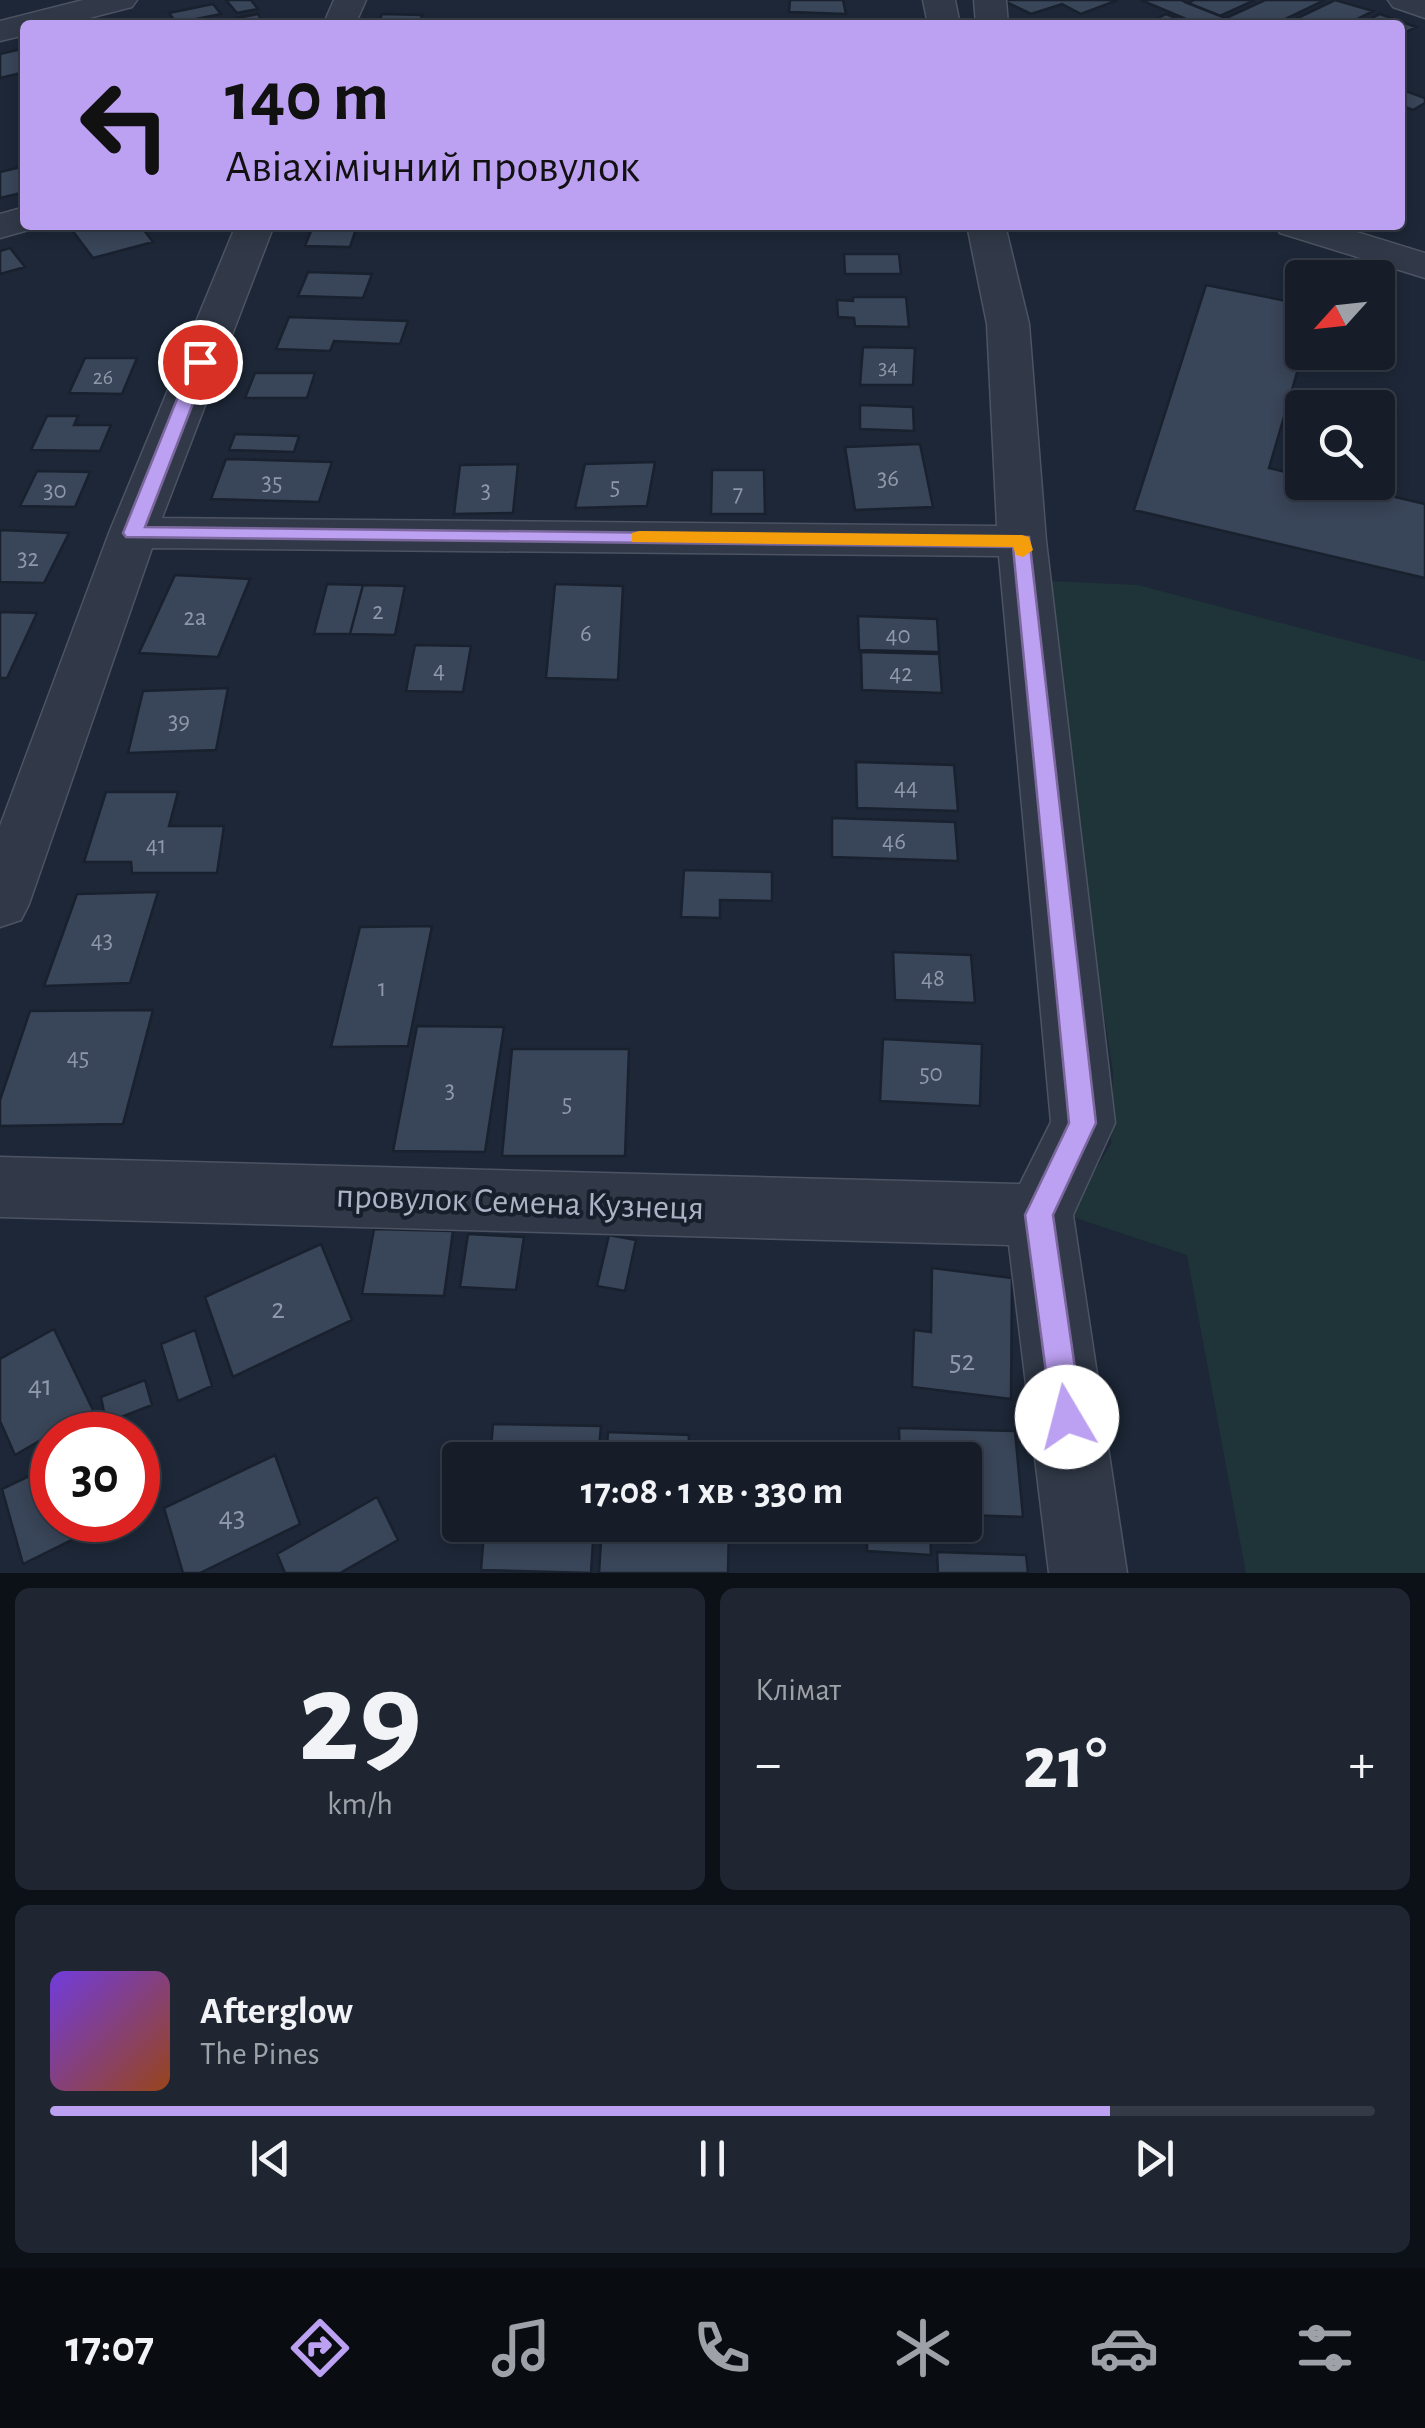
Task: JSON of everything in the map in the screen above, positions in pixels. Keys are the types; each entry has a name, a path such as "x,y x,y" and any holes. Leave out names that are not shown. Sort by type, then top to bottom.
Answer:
{"street":[{"path":"45,20 121,0"},
{"path":"1404,0 1425,8"},
{"path":"0,904 132,533 252,230"},
{"path":"987,230 1008,324 1022,541 1083,1123 1043,1238 1088,1573"},
{"path":"1310,230 1425,266"},
{"path":"132,533 1022,541"},
{"name":"провулок Семена Кузнеця","path":"0,1187 1043,1238"}],"green space":[{"path":"1049,581 1138,585 1425,661 1425,1573 1246,1573 1187,1255 1067,1215 1111,1144 1113,1072 1074,822"}],"building":[{"path":"226,0 251,0 258,9 237,13"},
{"path":"790,0 843,0 846,14 789,12"},
{"path":"1002,0 1118,0 1081,14 1062,4 1031,14"},
{"path":"1141,0 1181,0 1231,20 1188,20"},
{"path":"1255,0 1220,16 1187,3"},
{"path":"1265,0 1325,0 1283,20 1226,18"},
{"path":"1335,0 1373,11 1355,20 1293,20"},
{"path":"213,4 221,14 174,20 169,13"},
{"path":"258,14 261,20 232,20"},
{"path":"382,14 422,15 420,20 380,20"},
{"path":"1166,14 1180,20 1153,20"},
{"path":"1380,14 1397,20 1368,20"},
{"path":"20,49 20,73 0,78 0,54"},
{"path":"1405,91 1425,98 1425,103 1413,110 1405,107"},
{"path":"20,167 20,193 0,198 0,172"},
{"path":"72,230 144,230 153,242 93,258"},
{"path":"311,230 356,230 350,247 305,246"},
{"path":"10,248 25,267 0,274 0,251"},
{"path":"844,254 899,254 901,274 845,274"},
{"path":"308,272 372,274 363,298 298,296"},
{"path":"1206,285 1285,301 1285,370 1298,370 1292,390 1285,390 1285,413 1269,468 1285,472 1285,500 1395,500 1395,497 1425,504 1425,578 1134,510"},
{"path":"853,297 906,297 909,327 855,326 854,318 838,317 837,300 853,301"},
{"path":"289,317 408,321 400,344 334,341 330,351 276,349"},
{"path":"863,347 915,348 913,385 860,385"},
{"path":"85,358 137,358 122,394 69,393"},
{"path":"255,373 315,373 307,398 245,398"},
{"path":"860,405 913,407 914,431 860,429"},
{"path":"47,416 78,416 74,425 111,425 100,451 31,450"},
{"path":"235,434 299,436 294,452 229,450"},
{"path":"920,444 933,507 855,510 845,447"},
{"path":"226,459 332,462 319,502 211,499"},
{"path":"655,462 647,506 575,508 585,464"},
{"path":"518,464 513,513 454,514 460,465"},
{"path":"712,470 764,470 765,514 711,514"},
{"path":"37,471 90,472 75,507 20,506"},
{"path":"0,530 69,533 44,583 0,582"},
{"path":"175,575 250,579 218,657 139,653"},
{"path":"327,584 363,585 350,634 314,634"},
{"path":"555,584 623,586 618,680 546,678"},
{"path":"363,585 405,586 395,635 350,634"},
{"path":"0,612 37,613 7,678 0,678"},
{"path":"858,616 937,619 939,652 859,650"},
{"path":"415,645 471,646 463,692 406,691"},
{"path":"861,652 939,654 942,693 862,690"},
{"path":"228,688 216,750 128,753 143,691"},
{"path":"856,762 954,765 958,811 857,808"},
{"path":"106,792 178,792 169,826 224,826 217,873 132,873 131,862 84,862"},
{"path":"832,818 955,822 958,861 832,857"},
{"path":"684,870 772,872 772,901 720,900 720,918 681,917"},
{"path":"158,892 130,983 44,986 77,894"},
{"path":"432,926 408,1046 331,1047 360,927"},
{"path":"893,952 971,955 975,1003 895,1000"},
{"path":"153,1010 123,1124 0,1126 0,1100 30,1011"},
{"path":"417,1026 504,1027 485,1152 393,1151"},
{"path":"883,1039 982,1044 980,1106 880,1101"},
{"path":"512,1049 629,1049 625,1156 502,1156"},
{"path":"374,1229 453,1231 444,1296 362,1294"},
{"path":"468,1234 524,1237 516,1290 460,1287"},
{"path":"609,1235 636,1240 625,1291 597,1286"},
{"path":"321,1244 352,1320 233,1377 205,1297"},
{"path":"932,1268 1012,1278 1011,1399 912,1387 914,1330 931,1332"},
{"path":"54,1329 93,1410 30,1412 30,1446 15,1455 0,1421 0,1359"},
{"path":"195,1330 212,1386 178,1401 161,1344"},
{"path":"145,1380 152,1405 134,1412 104,1412 101,1397"},
{"path":"493,1424 601,1426 600,1442 491,1442"},
{"path":"899,1428 1015,1431 1023,1517 982,1516 982,1442 899,1442"},
{"path":"608,1432 689,1435 689,1442 607,1442"},
{"path":"275,1455 300,1524 200,1573 183,1573 164,1508"},
{"path":"30,1476 30,1542 68,1542 23,1564 2,1489"},
{"path":"377,1497 398,1540 340,1573 285,1573 277,1554"},
{"path":"483,1542 593,1542 591,1573 481,1570"},
{"path":"601,1542 729,1542 728,1573 599,1573"},
{"path":"867,1542 931,1542 931,1555 867,1551"},
{"path":"937,1552 1026,1555 1028,1573 938,1573"}],"slow traffic":[{"path":"639,538 1022,541 1023,550"}],"route":[{"path":"200,362 132,533 1022,541 1083,1123 1039,1215 1067,1417"}]}
